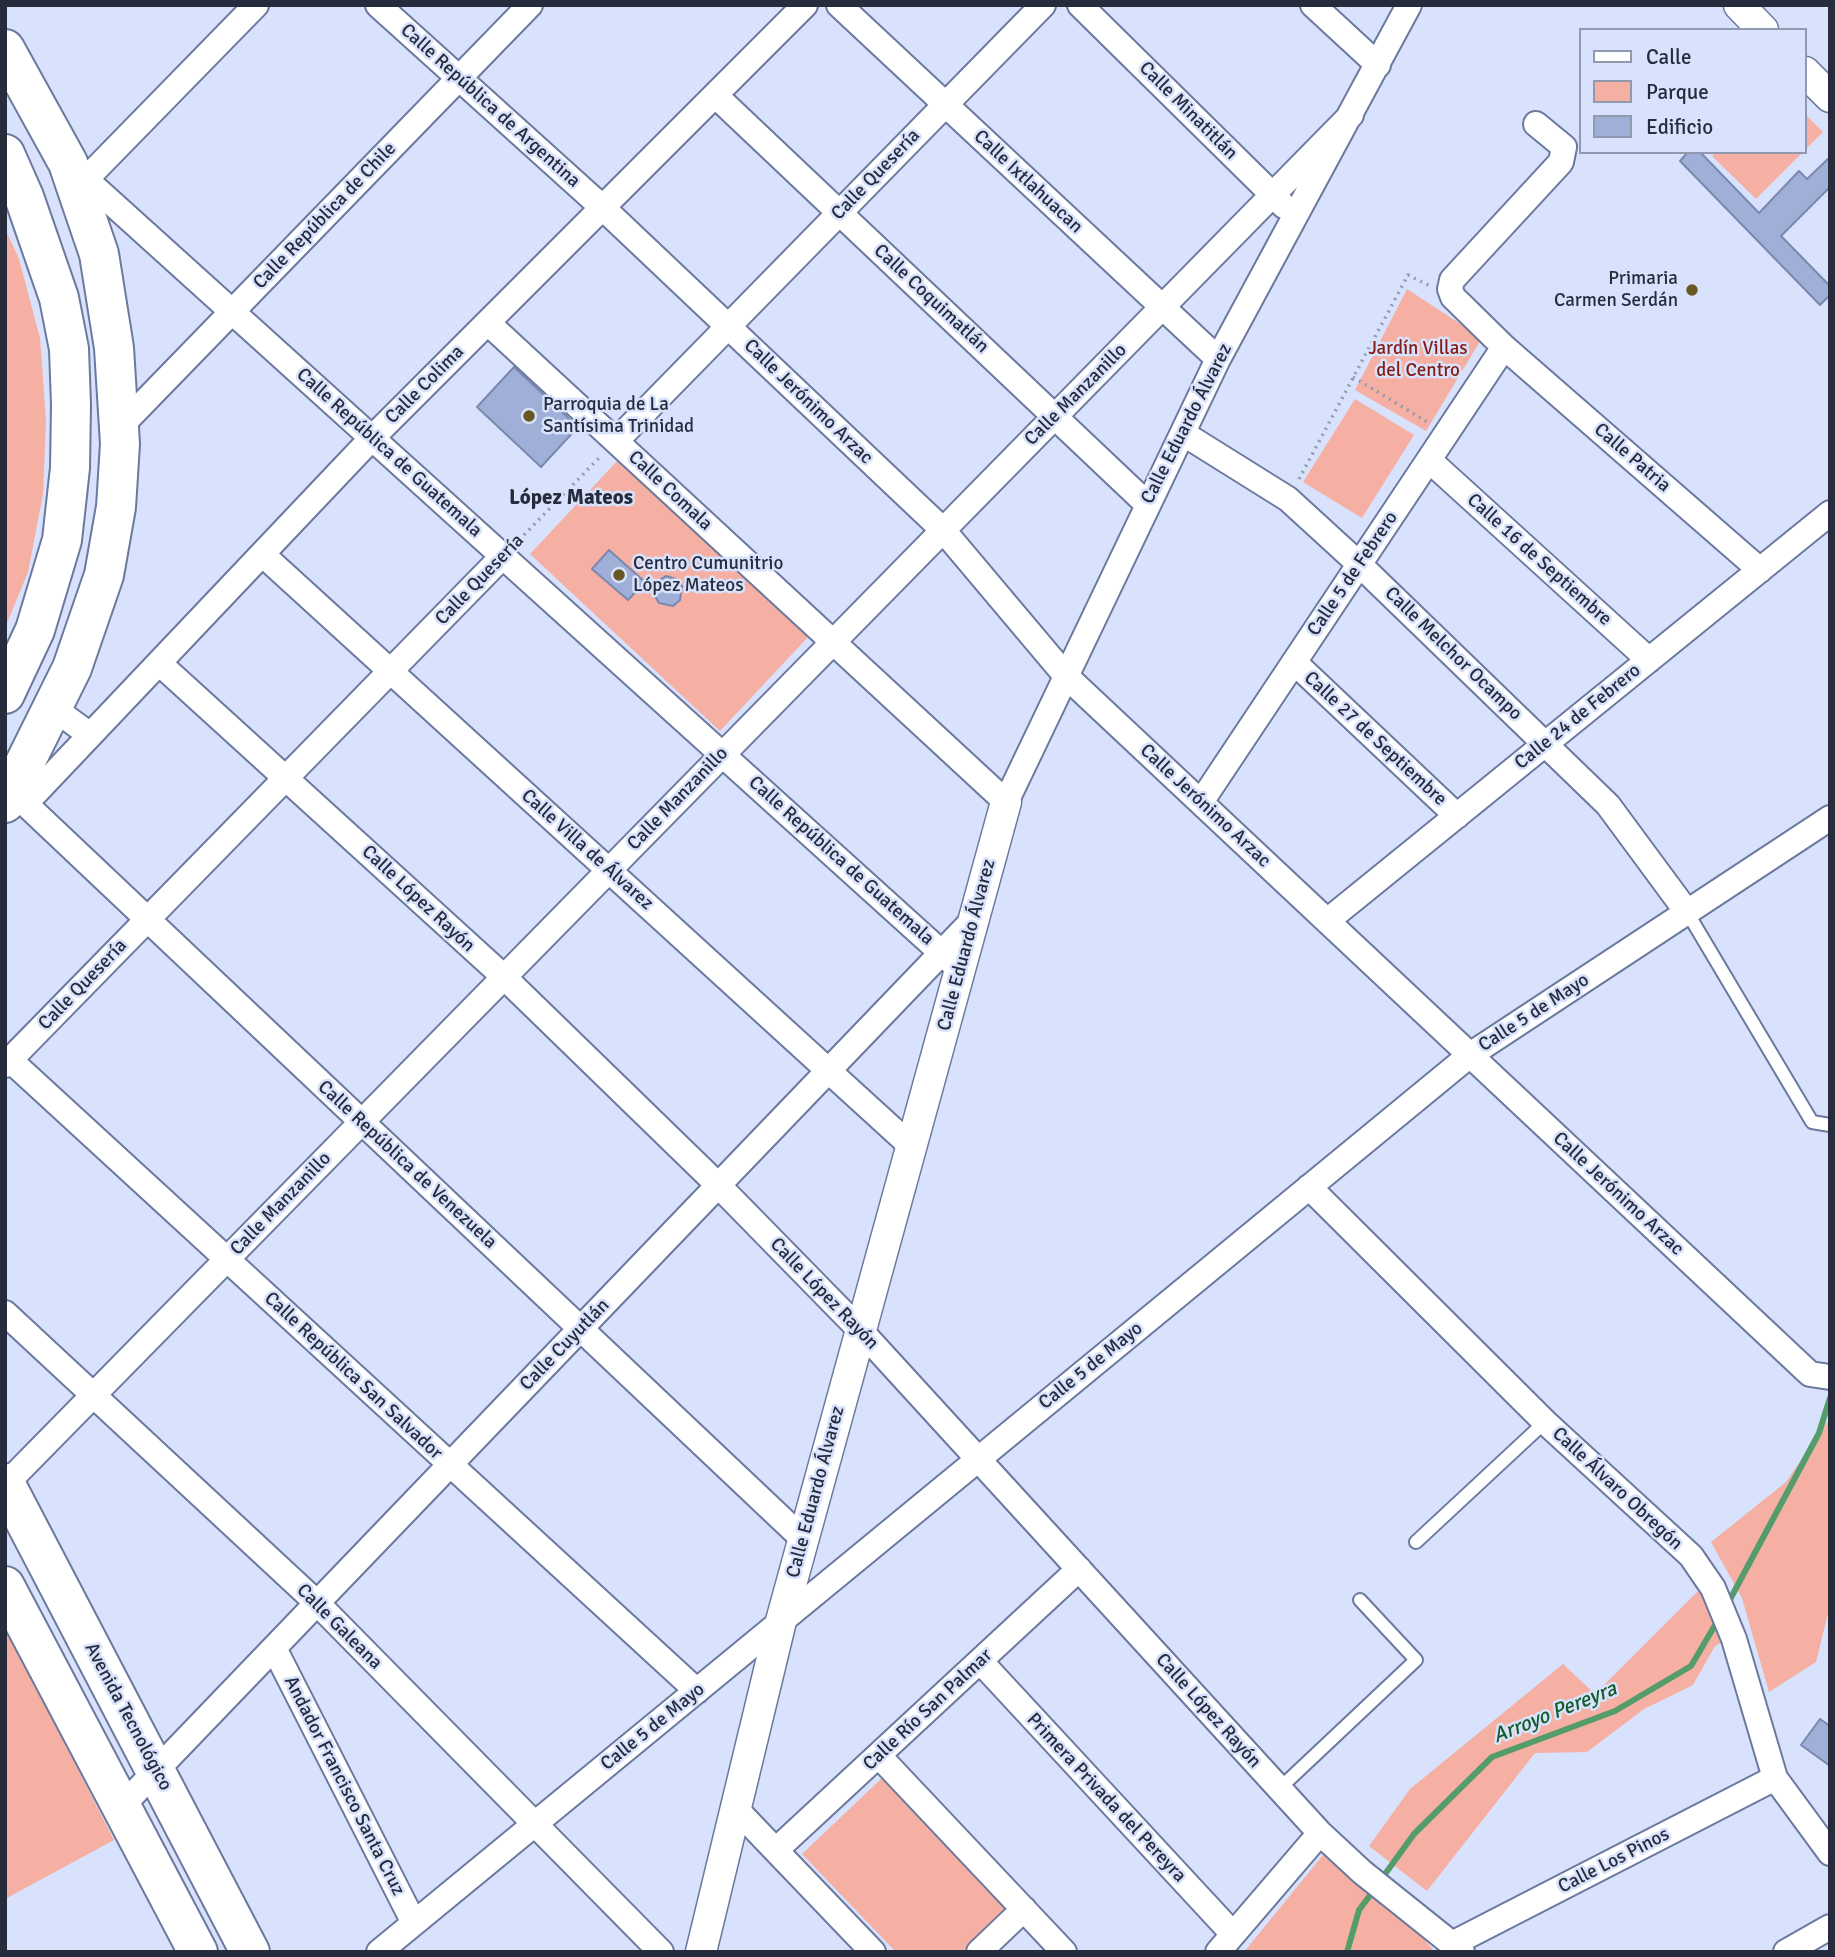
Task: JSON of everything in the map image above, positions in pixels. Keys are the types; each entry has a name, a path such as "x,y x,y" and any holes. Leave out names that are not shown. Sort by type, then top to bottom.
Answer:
{"main road":[{"path":"5,49 77,171 99,254 114,348 120,427 116,507 104,575 72,668 12,797"},
{"path":"5,154 24,197 59,298 69,349 71,405 70,468 62,540 35,630 5,694"},
{"name":"Avenida Tecnológico","path":"5,1484 250,1952"},
{"path":"5,1586 123,1805 198,1952"}],"street":[{"path":"77,171 256,5"},
{"name":"Calle República de Argentina","path":"378,5 603,208"},
{"name":"Calle República de Chile","path":"120,427 530,5"},
{"name":"Calle Colima","path":"12,797 90,735 372,438 805,5"},
{"name":"Calle Ixtlahuacan","path":"839,5 1218,359"},
{"name":"Calle Quesería","path":"616,441 1042,5"},
{"name":"Calle Minatitlán","path":"1080,5 1296,217"},
{"path":"1313,5 1378,65"},
{"name":"Calle Eduardo Álvarez","path":"701,1952 781,1621 911,1146 951,960 974,919 1006,802 1218,359 1409,5"},
{"path":"1739,5 1761,28"},
{"path":"1807,74 1830,97"},
{"name":"Calle Coquimatlán","path":"715,95 1147,504"},
{"name":"Calle Manzanillo","path":"5,1484 1351,115"},
{"path":"1453,297 1450,289 1452,280 1561,162 1564,147 1536,124"},
{"name":"Calle República de Guatemala","path":"77,171 951,960"},
{"name":"Calle Jerónimo Arzac","path":"603,208 943,530 1066,676 1470,1055 1820,1376"},
{"name":"Calle Patria","path":"1453,297 1504,346 1760,570"},
{"name":"Calle Comala","path":"488,323 1006,802"},
{"name":"Calle 5 de Febrero","path":"1201,802 1504,346"},
{"name":"Calle Melchor Ocampo","path":"1184,434 1288,499 1359,565 1608,805 1687,912"},
{"name":"Calle 16 de Septiembre","path":"1429,460 1648,660"},
{"name":"Calle 24 de Febrero","path":"1327,921 1830,513"},
{"name":"Calle Villa de Álvarez","path":"262,554 911,1146"},
{"name":"Calle Quesería","path":"7,1063 503,556"},
{"name":"Calle 27 de Septiembre","path":"1294,662 1457,816"},
{"name":"Calle López Rayón","path":"159,663 504,977 718,1185 860,1331 1320,1833 1362,1872 1457,1948"},
{"path":"52,707 90,735"},
{"name":"Calle República de Venezuela","path":"12,797 147,919 803,1539"},
{"name":"Calle 5 de Mayo","path":"379,1952 1470,1055 1830,818"},
{"name":"Calle Cuyutlán","path":"123,1805 829,1070 951,960"},
{"name":"Calle República San Salvador","path":"7,1063 226,1259 697,1691"},
{"name":"Calle Álvaro Obregón","path":"1309,1187 1545,1422 1691,1556 1713,1588 1734,1639 1775,1778 1830,1853"},
{"name":"Calle Galeana","path":"5,1313 317,1603 661,1952"},
{"name":"Calle Río San Palmar","path":"776,1850 1079,1569"},
{"name":"Andador Francisco Santa Cruz","path":"274,1648 414,1923"},
{"name":"Primera Privada del Pereyra","path":"980,1661 1225,1943"},
{"path":"878,1756 1064,1952"},
{"name":"Calle Los Pinos","path":"1457,1948 1775,1778"},
{"path":"736,1809 873,1952"},
{"path":"1225,1943 1320,1833"},
{"path":"979,1952 1024,1909"},
{"path":"1786,1952 1830,1927"}],"lane":[{"path":"1687,912 1812,1122 1830,1125"},
{"path":"1416,1542 1545,1422"},
{"path":"1279,1789 1416,1660 1360,1600"}],"path":[{"path":"1288,499 1408,275 1453,297"},
{"path":"1353,377 1447,433"},
{"name":"Calle Quesería","path":"503,556 616,441"}],"green space":[{"path":"1807,116 1823,132 1807,148"},
{"path":"1714,154 1801,154 1756,199 1712,156"},
{"path":"5,228 19,259 40,338 46,421 43,494 28,572 5,628"},
{"name":"Jardín Villas del Centro","path":"1407,289 1482,338 1426,431 1355,390"},
{"path":"1355,399 1414,435 1362,518 1303,482"},
{"path":"619,459 809,636 720,731 530,554"},
{"path":"1830,1418 1830,1605 1816,1662 1769,1692 1742,1598 1711,1542 1786,1482"},
{"path":"1699,1590 1711,1606 1726,1640 1715,1646 1693,1685 1644,1709 1587,1752 1535,1753 1427,1891 1369,1846 1410,1789 1563,1664 1595,1694"},
{"path":"5,1627 114,1840 5,1899"},
{"path":"882,1778 1008,1909 962,1952 896,1952 802,1854"},
{"path":"1323,1855 1418,1932 1435,1952 1244,1952"}],"building":[{"path":"1686,154 1702,154 1759,213 1799,171 1807,179 1830,157 1830,187 1781,236 1830,286 1830,295 1820,305 1680,161"},
{"name":"Parroquia de La Santísima Trinidad","path":"514,367 578,427 541,467 477,407"},
{"name":"Centro Cumunitrio López Mateos","path":"609,550 645,582 628,600 592,569"},
{"path":"666,576 676,579 682,586 680,600 673,606 659,603 649,586"},
{"path":"1820,1719 1830,1726 1830,1766 1801,1745"}],"waterway":[{"name":"Arroyo Pereyra","path":"1727,1605 1819,1433 1830,1398"},
{"name":"Arroyo Pereyra","path":"1380,1881 1414,1834 1492,1757 1615,1711 1691,1666 1718,1620"},
{"name":"Arroyo Pereyra","path":"1347,1952 1359,1910 1374,1890"}],"place":[{"name":"Primaria Carmen Serdán","path":"1692,290"},
{"name":"Parroquia de La Santísima Trinidad","path":"529,416"},
{"name":"Centro Cumunitrio López Mateos","path":"619,575"}],"district":[{"name":"López Mateos","path":"571,498"}]}
